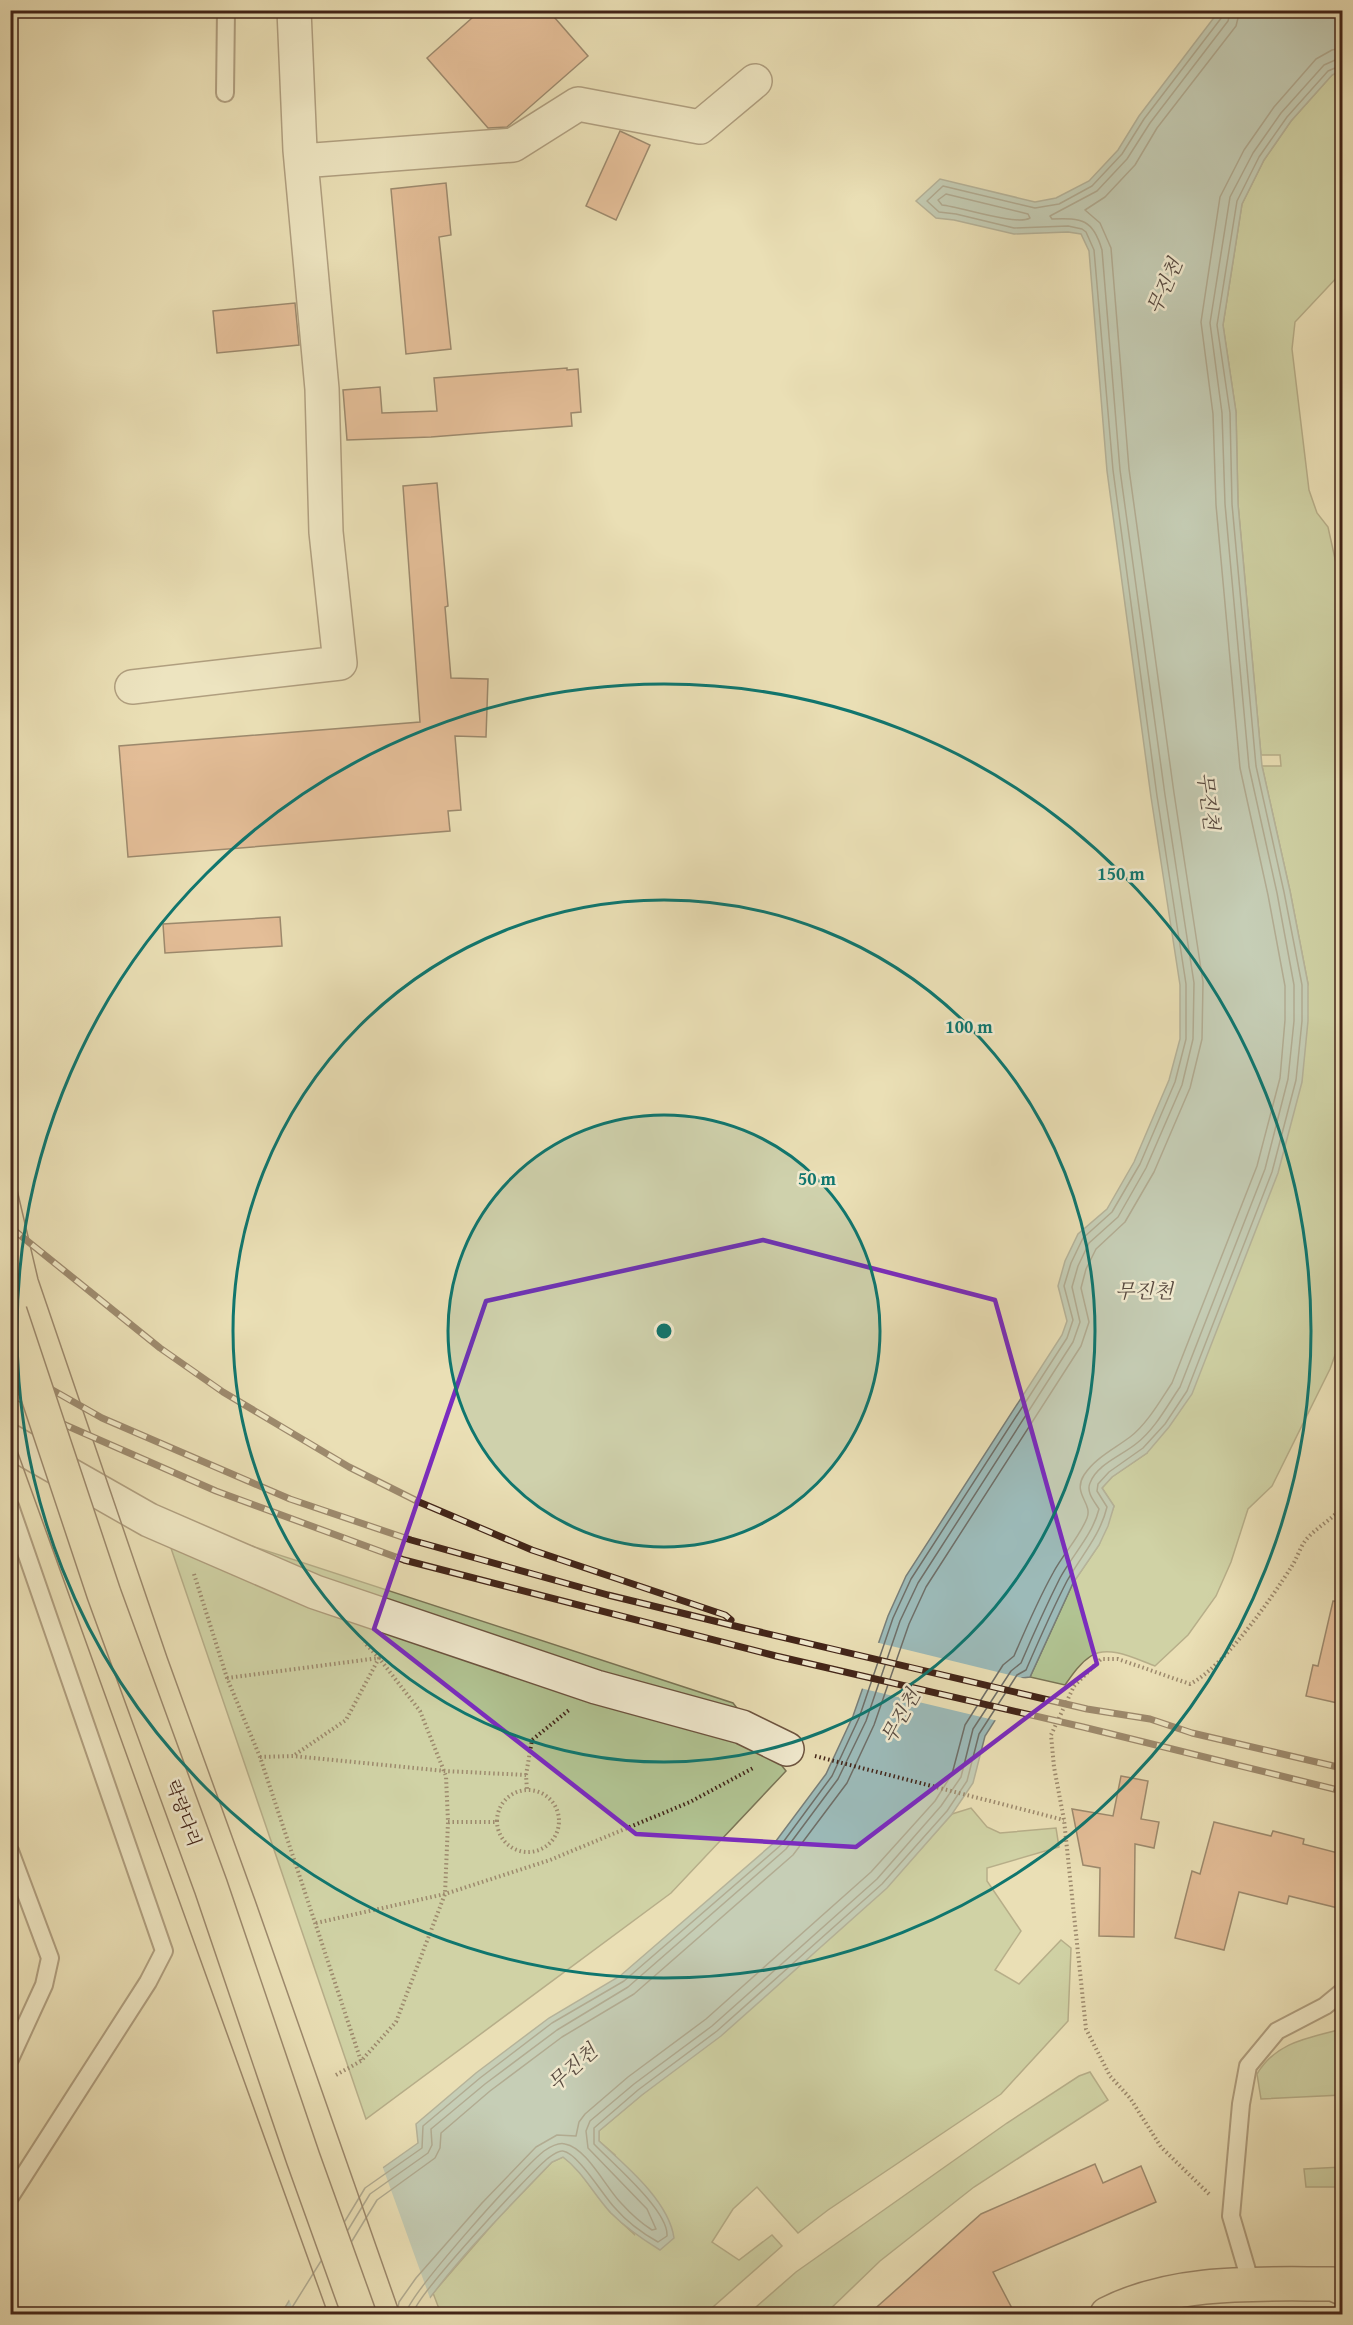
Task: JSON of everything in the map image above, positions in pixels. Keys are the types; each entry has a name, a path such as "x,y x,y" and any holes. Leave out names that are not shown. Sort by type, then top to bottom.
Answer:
{"main road":[{"name":"락랑다리","path":"10,1312 104,1594 211,1887 359,2314"},
{"path":"1107,2314 1172,2291 1240,2284 1333,2284 1342,2288"}],"street":[{"path":"132,687 340,663 326,532 322,389 301,161 294,10"},
{"path":"301,161 513,145 578,104 700,127 755,81"},
{"path":"10,1441 148,1520 315,1592 596,1687 742,1727 784,1747"}],"lane":[{"path":"225,93 226,10"},
{"path":"10,1506 164,1951 148,1982 10,2197"},
{"path":"10,1851 50,1958 44,1985 10,2059"},
{"path":"1240,2284 1231,2216 1241,2104 1248,2066 1277,2031 1325,2006 1342,1992"}],"path":[{"path":"1231,2216 1161,2148 1130,2098 1110,2076 1086,2029 1064,1820 1052,1735 1074,1686 1101,1659 1118,1659 1190,1684 1202,1678 1217,1665 1246,1630 1293,1565 1305,1541 1342,1507"},
{"path":"182,1536 227,1678 260,1757 361,2061"},
{"path":"336,2075 361,2061 396,2022 445,1894 448,1822 445,1771 420,1711 380,1658 363,1642"},
{"path":"227,1678 380,1658"},
{"path":"293,1756 345,1720 380,1658"},
{"path":"527,1790 526,1775 532,1740 596,1687"},
{"path":"316,1923 445,1894 550,1860 690,1802 749,1772 784,1747 1064,1820"},
{"path":"260,1757 293,1756 445,1771 526,1775"},
{"path":"527,1790 538,1791 548,1796 555,1804 559,1814 556,1836 549,1845 539,1851 518,1851 508,1846 501,1837 496,1822 500,1806 507,1797 527,1790"},
{"path":"448,1822 496,1822"}],"highlighted area":[{"path":"763,1240 995,1300 1097,1664 856,1847 636,1834 374,1629 486,1301"}],"green space":[{"path":"1342,70 1342,272 1295,322 1292,349 1309,490 1317,513 1328,527 1342,590 1342,1336 1330,1369 1272,1486 1248,1509 1231,1562 1216,1596 1188,1635 1155,1666 1115,1652 1098,1653 1083,1662 1065,1685 1030,1677 1073,1583 1099,1545 1114,1506 1102,1488 1112,1477 1147,1453 1308,984 1262,766 1281,766 1280,755 1261,755 1238,504 1236,412 1223,325 1242,204 1264,160 1291,121 1332,75"},
{"path":"160,1516 733,1703 786,1771 671,1893 366,2119"},
{"path":"971,1808 987,1827 1000,1833 1056,1828 1059,1847 987,1868 987,1881 1021,1931 995,1970 1019,1984 1061,1940 1071,1948 1068,2021 1001,2094 828,2210 798,2233 757,2187 733,2209 712,2242 739,2260 772,2235 782,2246 705,2314 441,2314 433,2293 498,2218 552,2162 563,2157 575,2166 610,2212 634,2234 615,2155 599,2141 599,2131 886,1888 952,1814"},
{"path":"1342,2029 1342,2095 1261,2099 1257,2074 1274,2055 1294,2043"},
{"path":"1090,2072 1108,2100 974,2187 880,2261 825,2314 748,2314 796,2272 1007,2123 1079,2076"},
{"path":"1342,2167 1342,2187 1306,2187 1304,2169"}],"water":[{"name":"무진천","path":"1219,11 1342,11 1342,70 1332,75 1291,121 1264,160 1242,204 1223,325 1236,412 1238,504 1262,766 1308,984 1308,1021 1302,1082 1278,1173 1192,1394 1147,1453 1112,1477 1102,1488 1114,1506 1108,1526 1099,1545 1073,1583 1030,1677 1022,1678 985,1736 973,1783 952,1814 887,1888 721,2036 642,2095 599,2131 599,2141 633,2172 655,2197 664,2211 674,2238 660,2250 634,2233 611,2213 577,2170 563,2157 552,2162 482,2236 418,2314 281,2314 360,2184 418,2143 416,2124 476,2073 549,2018 620,1976 776,1841 826,1774 853,1716 888,1616 906,1576 1062,1335 1067,1321 1058,1286 1065,1261 1078,1234 1107,1209 1134,1162 1169,1080 1180,1039 1180,985 1151,797 1107,471 1089,251 1081,234 1068,232 1014,234 936,218 916,201 940,179 1035,202 1056,198 1089,181 1118,150 1139,116"}],"pier":[{"path":"875,1642 1030,1680 1024,1681 998,1721 860,1688"},
{"path":"382,2165 431,2301 421,2314 295,2314 288,2297 357,2182"}],"building":[{"path":"481,10 548,10 588,56 507,127 488,128 427,58"},
{"path":"620,131 650,145 616,220 586,206"},
{"path":"446,183 451,235 439,237 451,349 406,354 391,189"},
{"path":"295,303 299,345 217,353 213,311"},
{"path":"567,368 567,370 578,369 581,412 571,413 572,426 431,437 347,440 343,390 380,387 382,413 437,411 434,378"},
{"path":"437,483 448,606 445,607 451,678 488,679 486,737 455,736 461,810 448,811 450,831 128,857 119,746 420,722 403,486"},
{"path":"280,917 282,946 165,953 163,924"},
{"path":"1333,1601 1342,1602 1342,1704 1306,1696 1313,1665 1318,1666"},
{"path":"1121,1776 1148,1781 1141,1819 1159,1822 1154,1848 1135,1844 1134,1937 1099,1936 1100,1868 1083,1865 1072,1809 1113,1816"},
{"path":"1214,1822 1271,1836 1273,1831 1304,1839 1303,1844 1342,1854 1342,1909 1289,1896 1287,1904 1239,1892 1224,1950 1175,1938 1192,1871 1200,1874"},
{"path":"1095,2164 1103,2183 1141,2166 1156,2202 993,2272 1015,2314 869,2314 981,2214"}],"tram line":[{"path":"10,1160 38,1279 167,1657 400,2314"},
{"path":"10,1431 328,2314"}],"railway":[{"path":"10,1227 160,1348 223,1392 349,1467 419,1502 532,1550 725,1615 731,1620"},
{"path":"10,1366 102,1418 290,1499 411,1540 608,1595 1087,1709 1150,1719 1192,1733 1342,1768"},
{"path":"10,1393 63,1424 216,1491 404,1560 776,1656 1083,1727 1342,1791"}]}
